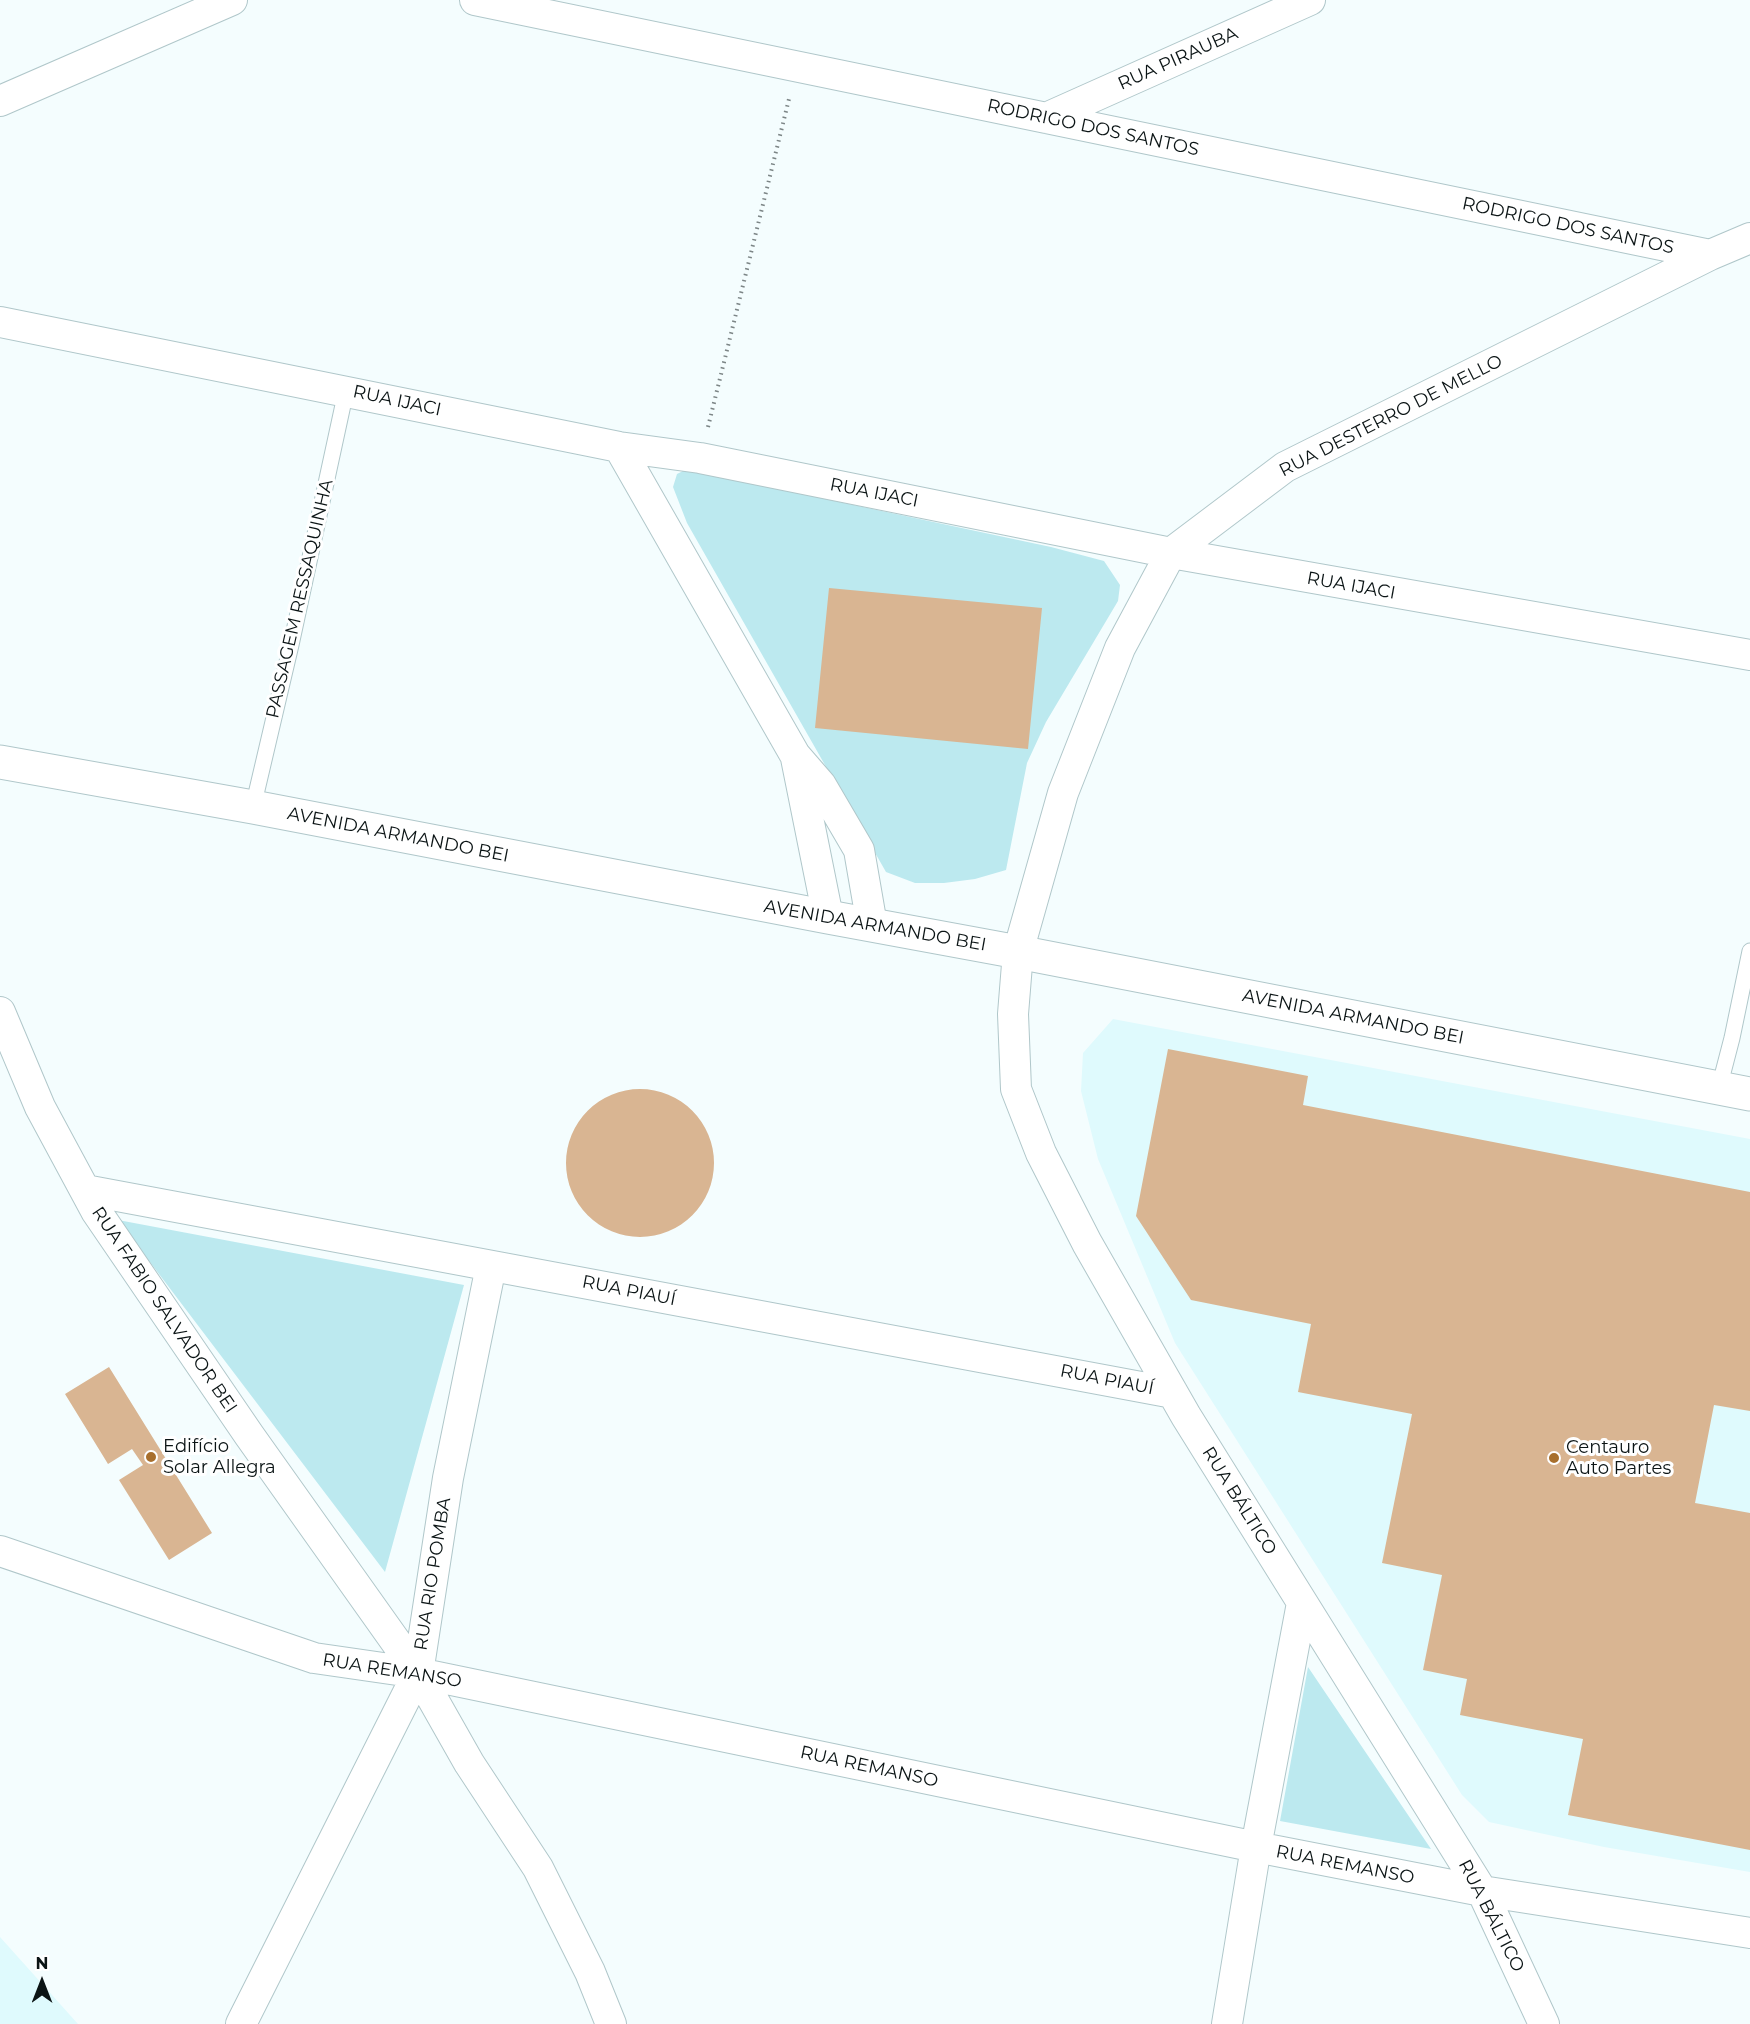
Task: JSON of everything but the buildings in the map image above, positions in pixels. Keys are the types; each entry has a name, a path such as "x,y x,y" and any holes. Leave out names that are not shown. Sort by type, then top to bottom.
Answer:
{"street":[{"path":"0,101 232,0"},
{"name":"RODRIGO DOS SANTOS","path":"475,0 1710,255"},
{"name":"RUA PIRAUBA","path":"1046,118 1310,0"},
{"name":"RUA DESTERRO DE MELLO","path":"1018,952 1063,793 1120,648 1171,553 1285,467 1710,255 1750,238"},
{"name":"RUA IJACI","path":"0,322 619,447 700,458 1171,553 1750,655"},
{"path":"619,447 795,755 821,785 859,850 872,925"},
{"path":"795,755 828,917"},
{"name":"AVENIDA ARMANDO BEI","path":"0,762 253,807 1018,952 1735,1091"},
{"name":"RUA BÁLTICO","path":"1018,952 1013,1014 1016,1089 1041,1153 1077,1223 1173,1393 1482,1891 1544,2024"},
{"name":"RUA FABIO SALVADOR BEI","path":"0,1012 40,1107 96,1211 249,1435 418,1673 469,1763 538,1868 590,1972 611,2024"},
{"name":"RUA PIAUÍ","path":"85,1190 1173,1393"},
{"name":"RUA RIO POMBA","path":"241,2024 418,1673 448,1478 491,1266"},
{"name":"RUA REMANSO","path":"0,1551 314,1658 418,1673 1256,1848 1482,1891 1750,1933"},
{"path":"1227,2024 1256,1848 1302,1603"}],"lane":[{"name":"PASSAGEM RESSAQUINHA","path":"253,807 346,391"},
{"path":"1735,1091 1750,951"}],"path":[{"path":"700,458 797,66"}],"shaded area":[{"path":"691,467 708,474 1051,547 1104,561 1120,585 1118,601 1046,722 1027,763 1006,870 975,879 944,883 915,883 886,872 687,523 673,487 677,474"},
{"name":"Centauro Auto Partes","path":"1113,1019 1750,1139 1750,1872 1604,1847 1489,1822 1462,1795 1175,1343 1098,1159 1081,1091 1083,1053"},
{"path":"118,1220 464,1285 385,1572"},
{"path":"1308,1667 1431,1849 1280,1821"},
{"path":"0,1937 78,2024 0,2024"}],"place":[{"name":"Edifício Solar Allegra","path":"151,1457"},
{"name":"Centauro Auto Partes","path":"1554,1458"}]}
